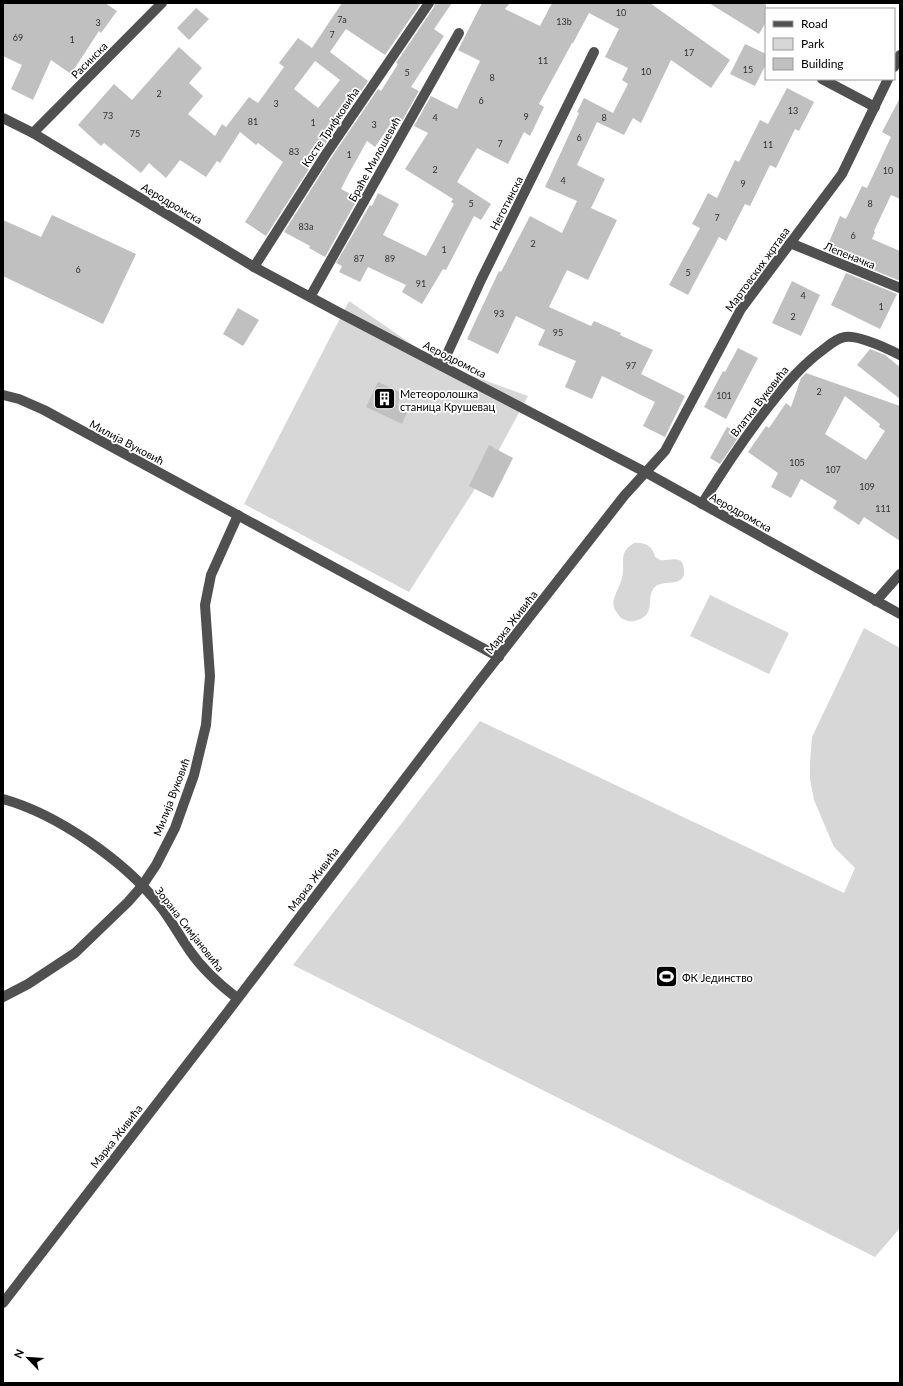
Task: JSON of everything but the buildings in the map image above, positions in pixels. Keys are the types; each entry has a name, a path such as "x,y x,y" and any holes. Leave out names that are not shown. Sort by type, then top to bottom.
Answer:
{"street":[{"name":"Расинска","path":"33,133 162,3"},
{"name":"Косте Трифковића","path":"254,267 326,154 429,3"},
{"name":"Браће Милошевић","path":"310,297 459,33"},
{"name":"Неготинска","path":"442,365 481,280 594,52"},
{"path":"895,65 900,55"},
{"path":"824,80 874,108"},
{"name":"Мартовских жртава","path":"645,472 665,451 741,309 842,174 888,80"},
{"name":"Аеродромска","path":"3,118 33,133 254,267 645,472 900,614"},
{"name":"Лепеначка","path":"790,243 900,288"},
{"name":"Влатка Вуковића","path":"702,504 747,435 789,380 814,356 833,342 845,337 864,341 900,355"},
{"name":"Милија Вуковић","path":"3,395 19,399 44,410 499,657"},
{"name":"Марка Живића","path":"3,1303 477,684 624,496 645,472"},
{"name":"Милија Вуковић","path":"3,997 28,984 75,953 128,902 142,886 156,864 175,828 194,775 206,725 210,676 205,605 211,575 238,515"},
{"path":"876,601 900,574"},
{"name":"Зорана Симјановића","path":"3,799 17,803 53,820 82,837 113,860 142,886 160,906 191,953 215,981 238,998"}],"green space":[{"path":"349,301 442,365 528,396 494,459 409,592 244,504"},
{"path":"634,543 645,544 650,547 655,557 660,560 678,560 683,565 684,575 682,579 678,581 656,586 651,593 648,613 641,619 628,621 621,618 615,610 614,601 621,583 624,555 629,547"},
{"path":"710,595 789,633 769,674 690,636"},
{"name":"ФК Јединство","path":"864,628 900,648 900,1228 875,1257 293,965 480,721 844,893 855,868 834,847 814,800 810,779 810,763 812,737"}],"place":[{"name":"Метеоролошка станица Крушевац","path":"385,399"},
{"name":"ФК Јединство","path":"667,977"}]}
